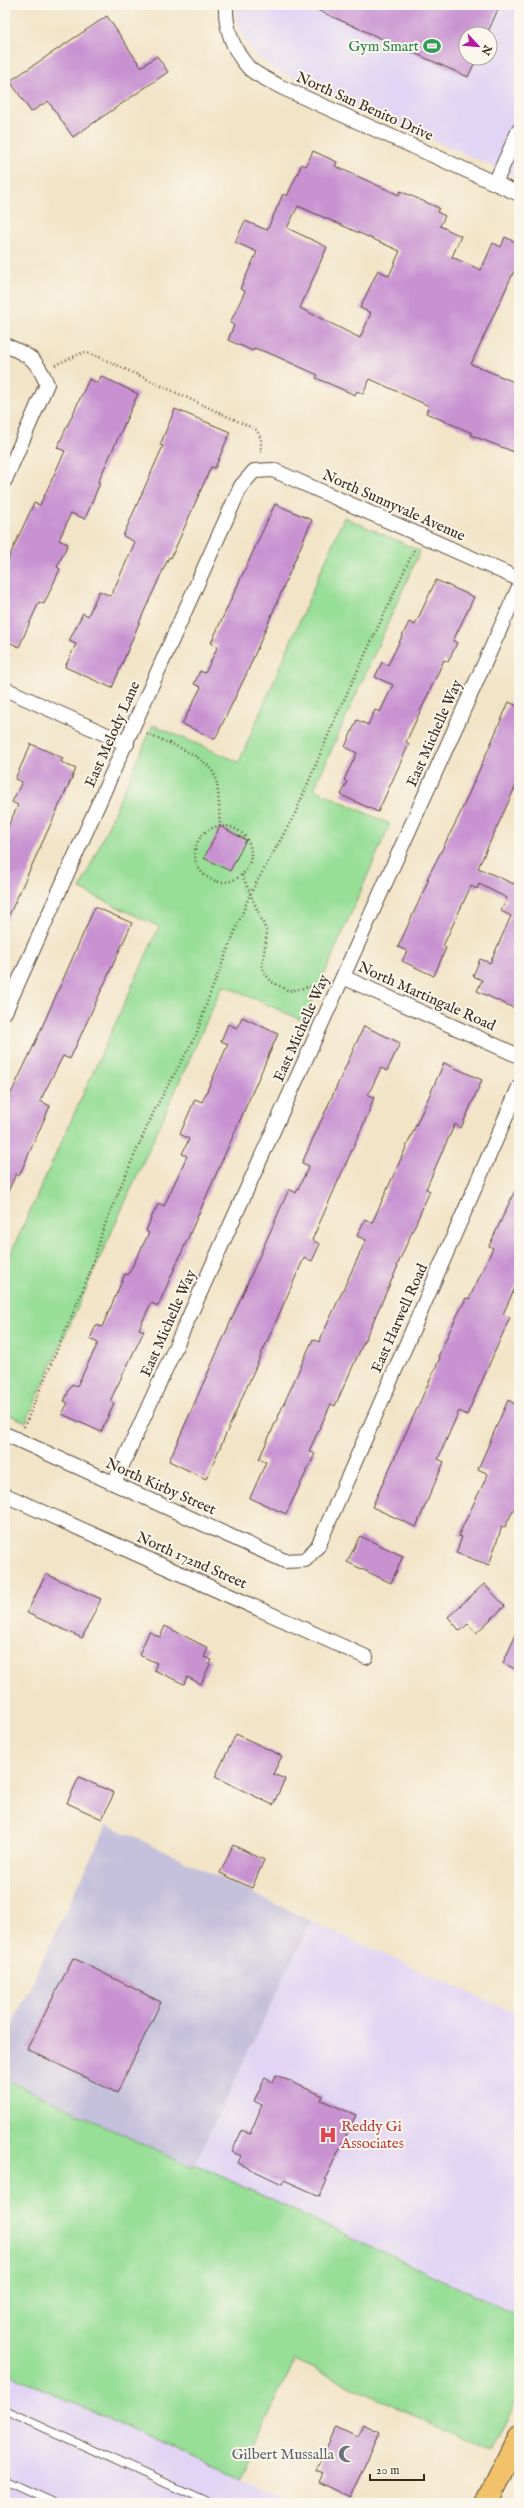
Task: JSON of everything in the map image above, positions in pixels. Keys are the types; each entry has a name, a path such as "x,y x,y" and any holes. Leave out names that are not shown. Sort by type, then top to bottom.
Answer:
{"main road":[{"path":"487,2503 519,2437"}],"street":[{"name":"North San Benito Drive","path":"226,5 225,20 235,50 250,69 281,87 519,194"},
{"path":"495,183 519,130"},
{"path":"5,345 31,357 41,371 47,384 5,480"},
{"name":"North Sunnyvale Avenue","path":"258,471 273,470 519,579"},
{"name":"East Melody Lane","path":"5,1012 127,744 240,486 258,471"},
{"name":"East Michelle Way","path":"114,1483 519,587"},
{"path":"5,689 127,744"},
{"name":"North Martingale Road","path":"343,977 519,1056"},
{"name":"East Harwell Road","path":"305,1560 318,1546 519,1087"},
{"name":"North Kirby Street","path":"5,1434 285,1561 305,1560"},
{"name":"North 172nd Street","path":"5,1495 366,1657"}],"lane":[{"path":"5,2410 209,2503"},
{"path":"5,2480 56,2503"}],"path":[{"path":"41,371 84,352 99,357 257,430 261,439 258,471"},
{"path":"19,1440 90,1273 102,1232 123,1181 155,1109 196,1035 210,994 250,894 295,814 335,720 420,535"},
{"path":"134,727 203,760 211,768 216,778 220,825"},
{"path":"220,825 237,829 249,842 251,859 242,875 235,880 217,882 209,879 197,866 195,848 198,840 211,828 220,825"},
{"path":"242,875 267,932 262,967 272,982 289,991 308,987 336,993"}],"shaded area":[{"path":"236,5 519,5 519,178 272,68 258,57 244,39 236,19"},
{"path":"107,1824 311,1921 193,2168 5,2079 5,2040"},
{"path":"311,1921 519,2015 519,2316 195,2164"},
{"path":"5,2372 239,2478 292,2503 5,2503"}],"green space":[{"path":"344,517 420,551 314,789 390,824 304,1021 223,985 26,1422 5,1413 5,1266 159,927 80,889 153,725 239,762"},
{"path":"5,2079 193,2168 195,2164 519,2316 519,2398 492,2452 295,2360 239,2478 5,2372"}],"building":[{"name":"Gym Smart","path":"306,5 500,5 491,26 458,26 458,66 473,66 468,77"},
{"path":"107,16 141,67 157,56 168,72 73,137 48,101 31,112 10,81"},
{"path":"313,151 337,162 335,166 399,195 400,191 439,208 437,212 445,216 440,226 461,236 452,257 481,270 493,243 501,247 505,237 519,244 519,268 516,267 471,364 519,384 519,454 471,435 472,433 426,413 429,406 370,379 363,394 357,391 355,395 316,378 318,375 271,354 254,348 253,351 228,340 234,325 230,323 245,291 240,289 257,252 235,242 245,221 267,230 283,194 287,196 302,164 306,166","holes":["298,206 400,251 389,276 378,270 360,308 371,313 360,338 300,308 327,247 287,228"]},
{"path":"101,376 138,394 98,482 100,483 85,519 71,513 59,540 68,544 57,567 60,569 44,604 39,602 19,647 5,640 5,566 34,503 40,505 65,451 57,448 89,379 98,383"},
{"path":"175,409 230,432 215,468 211,467 171,558 169,557 142,616 112,688 65,667 76,644 69,641 83,613 88,616 99,591 111,596 135,542 123,536 163,446 160,445"},
{"path":"275,504 312,520 246,675 215,739 182,724 201,687 194,684 200,671 205,673 218,646 211,643"},
{"path":"436,580 474,597 453,641 457,643 448,662 444,660 406,742 409,744 378,812 341,795 347,782 344,780 357,753 345,747 357,720 368,725 375,710 380,712 393,685 375,677 382,662 388,665 409,622 415,625"},
{"path":"509,702 519,707 519,779 478,868 514,884 519,873 519,997 514,1008 477,991 482,980 473,976 480,959 490,963 511,916 501,911 507,898 479,884 477,889 471,886 443,946 446,948 434,976 402,961 407,951 398,947 429,879 427,879 458,818"},
{"path":"31,744 63,758 61,762 76,769 5,924 5,833 18,805 12,802 22,782 15,779"},
{"path":"220,826 246,840 230,871 204,858"},
{"path":"95,907 132,923 70,1059 63,1056 40,1101 50,1106 19,1176 16,1174 5,1198 5,1106 35,1043"},
{"path":"242,1017 278,1034 158,1306 151,1303 139,1329 144,1331 110,1401 114,1403 101,1432 62,1414 68,1403 64,1401 72,1384 77,1386 98,1343 90,1339 96,1325 102,1327 125,1274 128,1275 149,1233 146,1231 152,1216 159,1203 164,1206 187,1156 182,1154 189,1139 180,1134 195,1099 202,1102 228,1044 221,1041 228,1024 237,1028"},
{"path":"364,1026 400,1043 387,1071 381,1068 368,1095 374,1097 368,1114 312,1240 320,1244 312,1261 304,1258 206,1479 169,1461 289,1189 296,1193 309,1166 302,1163"},
{"path":"444,1063 482,1080 461,1128 455,1124 442,1152 426,1189 430,1191 398,1266 335,1406 331,1404 309,1451 315,1454 286,1514 250,1498 266,1462 259,1459 313,1339 319,1342 366,1240 357,1236 365,1219 372,1223"},
{"path":"519,1182 519,1279 503,1314 510,1317 467,1415 459,1411 438,1459 444,1462 416,1527 372,1507 440,1358 438,1357 450,1330 466,1298 469,1299 493,1248 489,1246"},
{"path":"508,1400 519,1406 519,1498 505,1527 502,1526 489,1565 456,1553 462,1537 458,1536 488,1474 478,1469"},
{"path":"360,1536 403,1556 391,1583 347,1562"},
{"path":"46,1574 101,1599 82,1638 27,1613"},
{"path":"484,1584 505,1606 476,1633 468,1624 460,1631 448,1617"},
{"path":"165,1626 208,1648 204,1657 212,1660 201,1684 187,1677 184,1684 154,1670 157,1663 139,1655 149,1632 160,1637"},
{"path":"519,1628 519,1671 503,1663"},
{"path":"236,1734 282,1756 273,1774 285,1779 273,1805 215,1777"},
{"path":"79,1777 114,1793 102,1819 67,1803"},
{"path":"233,1845 264,1860 252,1888 220,1873"},
{"path":"73,1958 161,2002 117,2093 27,2049"},
{"name":"Reddy Gi Associates","path":"276,2075 323,2096 321,2100 356,2115 325,2179 327,2180 320,2196 284,2180 282,2184 238,2163 241,2156 232,2152 242,2130 250,2134 262,2105 254,2101 265,2078 273,2082"},
{"name":"Gilbert Mussalla","path":"363,2424 380,2432 350,2497 319,2482 323,2474 316,2471 336,2427 357,2437"}],"place":[{"name":"Gym Smart","path":"432,46"},
{"name":"Reddy Gi Associates","path":"328,2135"},
{"name":"Gilbert Mussalla","path":"347,2454"}]}
